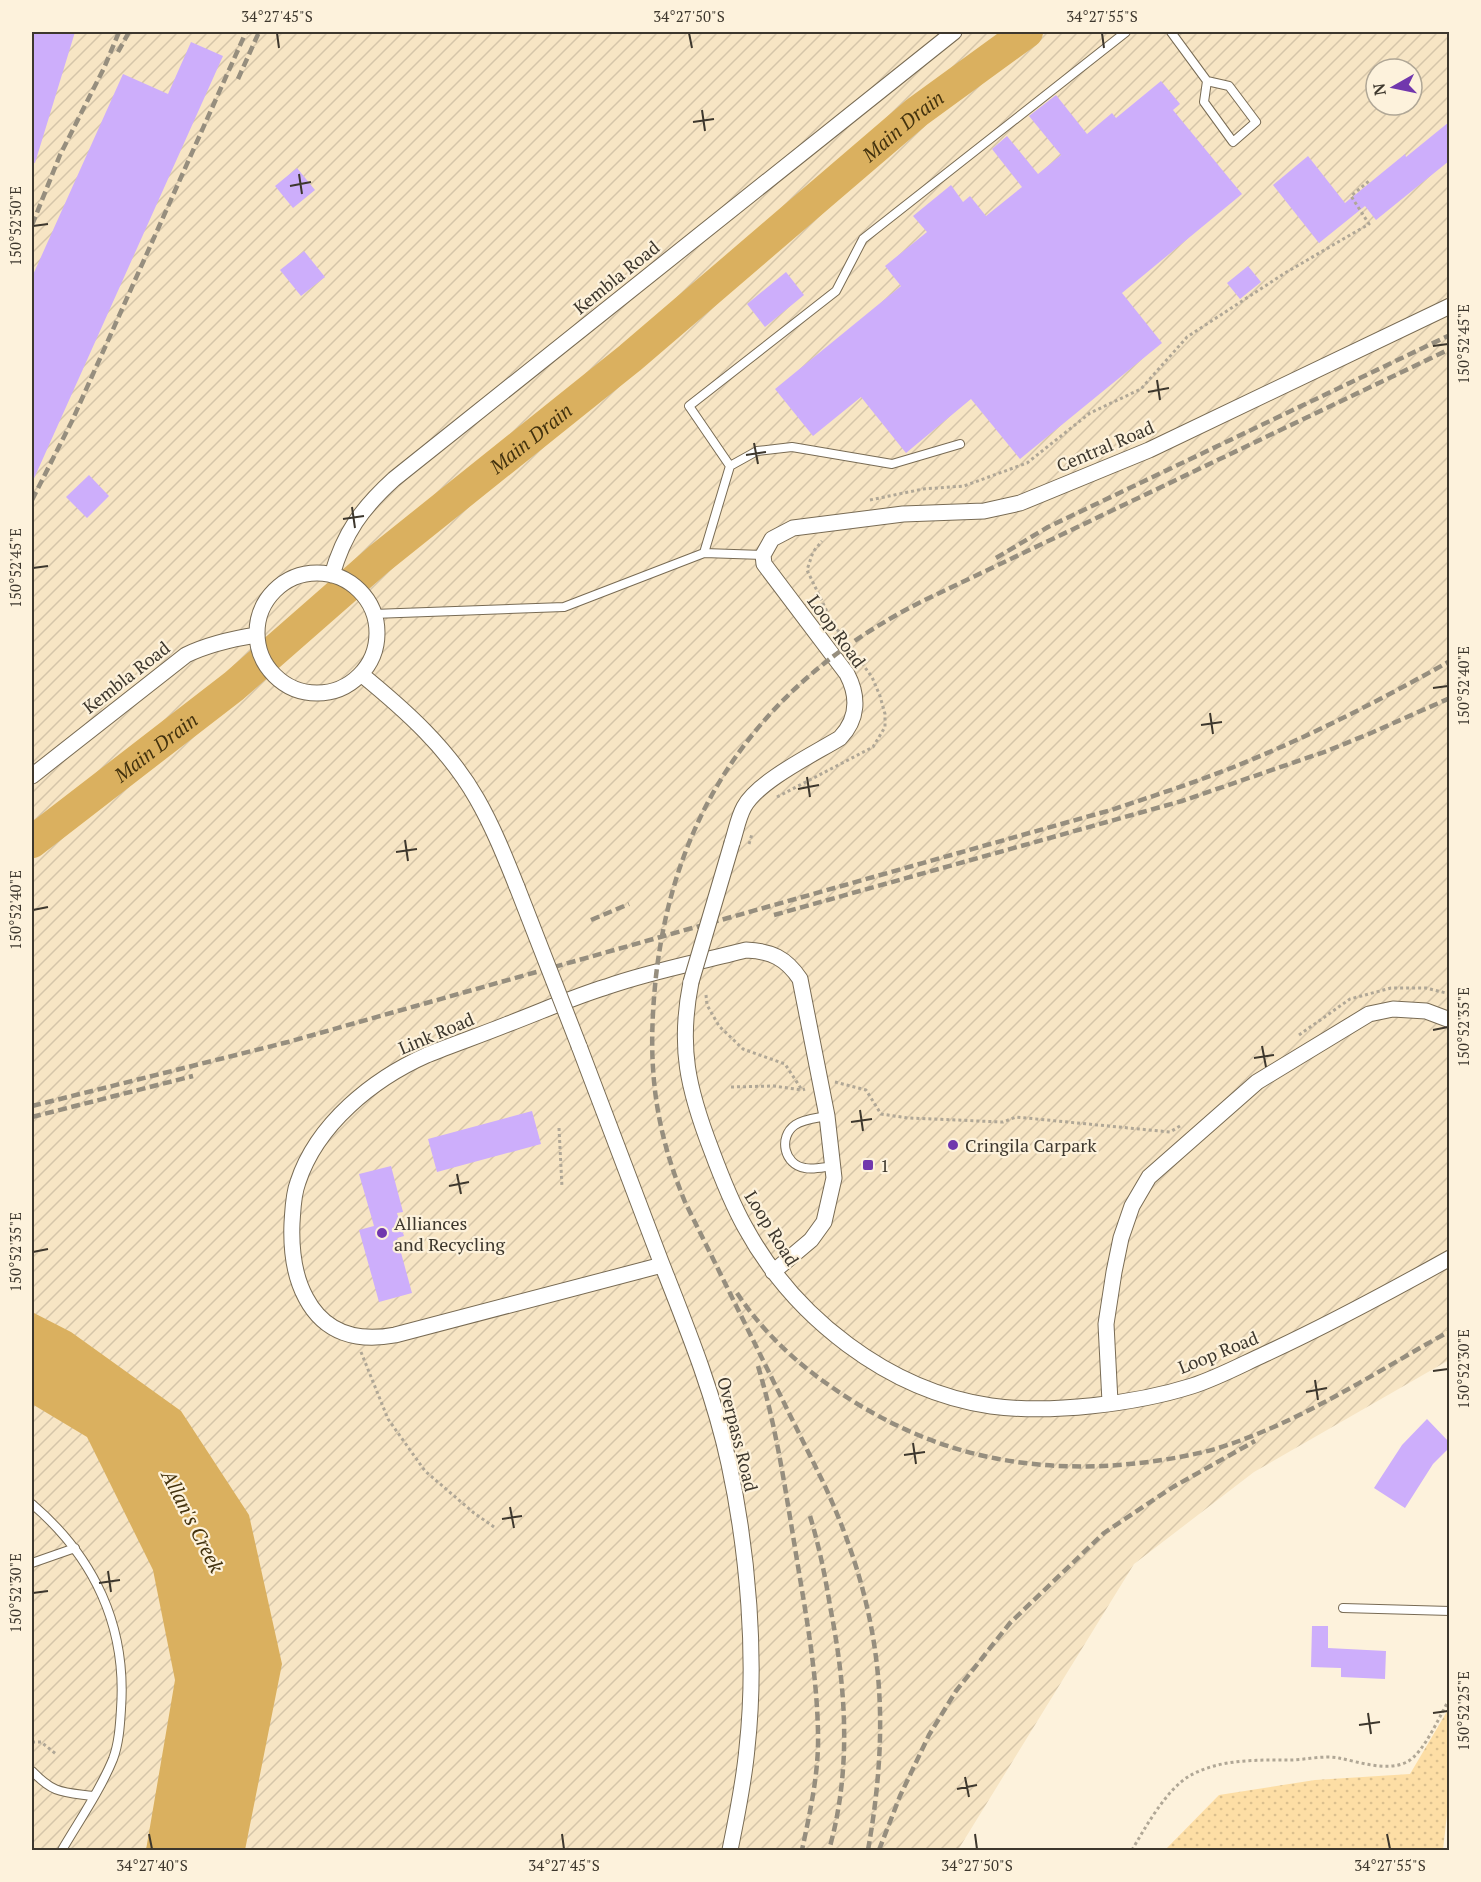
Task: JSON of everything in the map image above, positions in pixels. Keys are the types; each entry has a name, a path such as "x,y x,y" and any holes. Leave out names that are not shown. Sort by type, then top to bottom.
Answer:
{"street":[{"name":"Kembla Road","path":"332,575 346,537 358,516 394,479 954,32"},
{"name":"Central Road","path":"764,555 772,539 793,528 903,514 984,511 1020,503 1149,450 1449,306"},
{"name":"Loop Road","path":"764,555 764,564 768,572 847,674 854,694 855,707 848,730 840,738 778,776 752,795 744,806 691,982 686,1011 685,1053 696,1109 730,1200 748,1234 773,1272 801,1303 834,1334 870,1360 905,1379 956,1399 992,1406 1069,1407 1150,1396 1192,1386 1312,1333 1449,1258"},
{"path":"313,573 332,575 350,583 364,597 373,614 376,630 375,646 370,661 360,674 345,687 326,693 305,693 286,685 270,672 260,655 257,640 259,616 267,600 279,586 296,577 313,573"},
{"name":"Kembla Road","path":"32,776 186,655 226,639 257,640"},
{"name":"Overpass Road","path":"360,674 423,729 451,761 477,799 498,841 686,1323 709,1390 729,1463 742,1539 751,1677 747,1746 739,1809 730,1851"},
{"name":"Link Road","path":"662,1266 395,1335 364,1339 333,1327 318,1316 306,1298 298,1279 292,1231 297,1184 307,1160 344,1112 368,1090 394,1072 427,1056 606,986 746,950 758,950 779,956 794,969 800,979 827,1116 834,1178 824,1222 811,1240 773,1272"},
{"path":"1110,1402 1106,1324 1114,1272 1121,1238 1132,1206 1149,1177 1257,1082 1369,1014 1393,1009 1426,1011 1449,1020"}],"lane":[{"path":"730,466 689,406 836,291 863,238 1126,32"},
{"path":"1171,32 1207,81 1229,86 1256,122 1233,142 1204,102 1207,81"},
{"path":"704,553 730,466 757,452 792,447 892,464 960,444"},
{"path":"373,614 564,607 704,553 764,555"},
{"path":"827,1116 800,1122 794,1126 788,1131 784,1146 786,1154 798,1166 805,1168 833,1166"},
{"path":"32,1504 50,1519 75,1548 103,1594 117,1640 121,1666 120,1731 114,1757 62,1851"},
{"path":"32,1563 75,1548"},
{"path":"1343,1608 1449,1611"},
{"path":"32,1771 44,1784 56,1791 93,1796"}],"path":[{"path":"1292,1040 1350,999 1391,988 1426,988 1449,994"},
{"path":"706,990 707,1005 719,1026 743,1049 785,1064 802,1090"},
{"path":"731,1087 774,1086 802,1090 839,1082 866,1090 881,1114 908,1118 1003,1122 1016,1117 1170,1132 1184,1124"},
{"path":"559,1128 562,1187"},
{"path":"355,1336 388,1419 425,1471 494,1527"},
{"path":"1132,1851 1170,1792 1189,1776 1220,1764 1256,1760 1337,1758 1383,1766 1407,1762 1418,1752 1449,1698"},
{"path":"32,1742 41,1742 56,1754"}],"shaded area":[{"path":"32,32 1449,32 1449,1360 1254,1472 1134,1564 958,1850 32,1850"},
{"path":"1449,1708 1450,1788 1443,1850 1165,1850 1219,1795 1315,1780 1410,1774"}],"water":[{"name":"Allan's Creek","path":"32,1312 71,1332 181,1411 249,1515 282,1664 245,1850 146,1850 175,1680 153,1570 87,1437 32,1404"}],"building":[{"path":"32,32 75,32 35,163 32,162"},
{"path":"191,42 223,56 32,483 32,277 123,74 168,94"},
{"path":"1161,81 1180,104 1173,110 1242,194 1122,293 1162,343 1020,459 971,399 906,453 861,397 813,436 775,389 901,286 885,266 927,232 913,216 951,185 963,202 970,196 986,216 1022,187 992,149 1007,136 1038,174 1061,155 1029,116 1056,95 1087,134 1112,113 1116,118"},
{"path":"1449,122 1449,161 1376,220 1365,206 1319,243 1273,185 1308,156 1345,203"},
{"path":"297,168 315,190 293,208 275,186"},
{"path":"304,251 325,277 301,296 280,270"},
{"path":"1248,266 1261,282 1240,299 1227,283"},
{"path":"786,272 804,295 765,327 747,304"},
{"path":"89,475 109,496 87,518 66,497"},
{"path":"532,1111 541,1144 437,1172 428,1139"},
{"name":"Alliances and Recycling","path":"391,1166 403,1212 397,1213 404,1236 397,1238 412,1293 379,1302 359,1230 374,1226 359,1174"},
{"path":"1427,1419 1449,1442 1449,1448 1433,1464 1405,1508 1374,1488 1402,1445"},
{"path":"1312,1626 1328,1626 1328,1648 1386,1651 1385,1679 1341,1677 1341,1668 1311,1667"}],"waterway":[{"name":"Main Drain","path":"32,842 234,686 379,559 630,358 917,112 1027,32"}],"railway":[{"path":"32,225 60,155 104,68 119,32"},
{"path":"118,52 129,32"},
{"path":"32,500 72,421 246,32"},
{"path":"238,79 259,32"},
{"path":"996,558 1048,527 1450,335"},
{"path":"868,1850 879,1754 880,1708 877,1664 870,1620 859,1575 844,1530 824,1484 685,1202 674,1173 659,1119 652,1036 656,976 667,912 685,854 710,799 741,750 778,705 822,665 873,629 929,598 1450,349"},
{"path":"32,1106 288,1042 1111,810 1202,779 1265,754 1359,710 1450,661"},
{"path":"774,915 1182,801 1327,751 1450,698"},
{"path":"591,920 629,904"},
{"path":"32,1117 193,1076"},
{"path":"737,1293 757,1320 806,1368 833,1388 896,1425 929,1439 995,1458 1030,1464 1066,1466 1131,1464 1187,1456 1215,1449 1306,1412 1450,1331"},
{"path":"758,1366 784,1479 813,1664 818,1733 817,1763 802,1850"},
{"path":"879,1850 900,1796 929,1735 956,1691 1010,1623 1104,1533 1173,1487 1255,1441"},
{"path":"810,1516 826,1583 843,1697 844,1759 836,1820 829,1850"}],"place":[{"name":"Cringila Carpark","path":"953,1145"},
{"name":"1","path":"868,1165"},
{"name":"Alliances and Recycling","path":"382,1233"}]}
